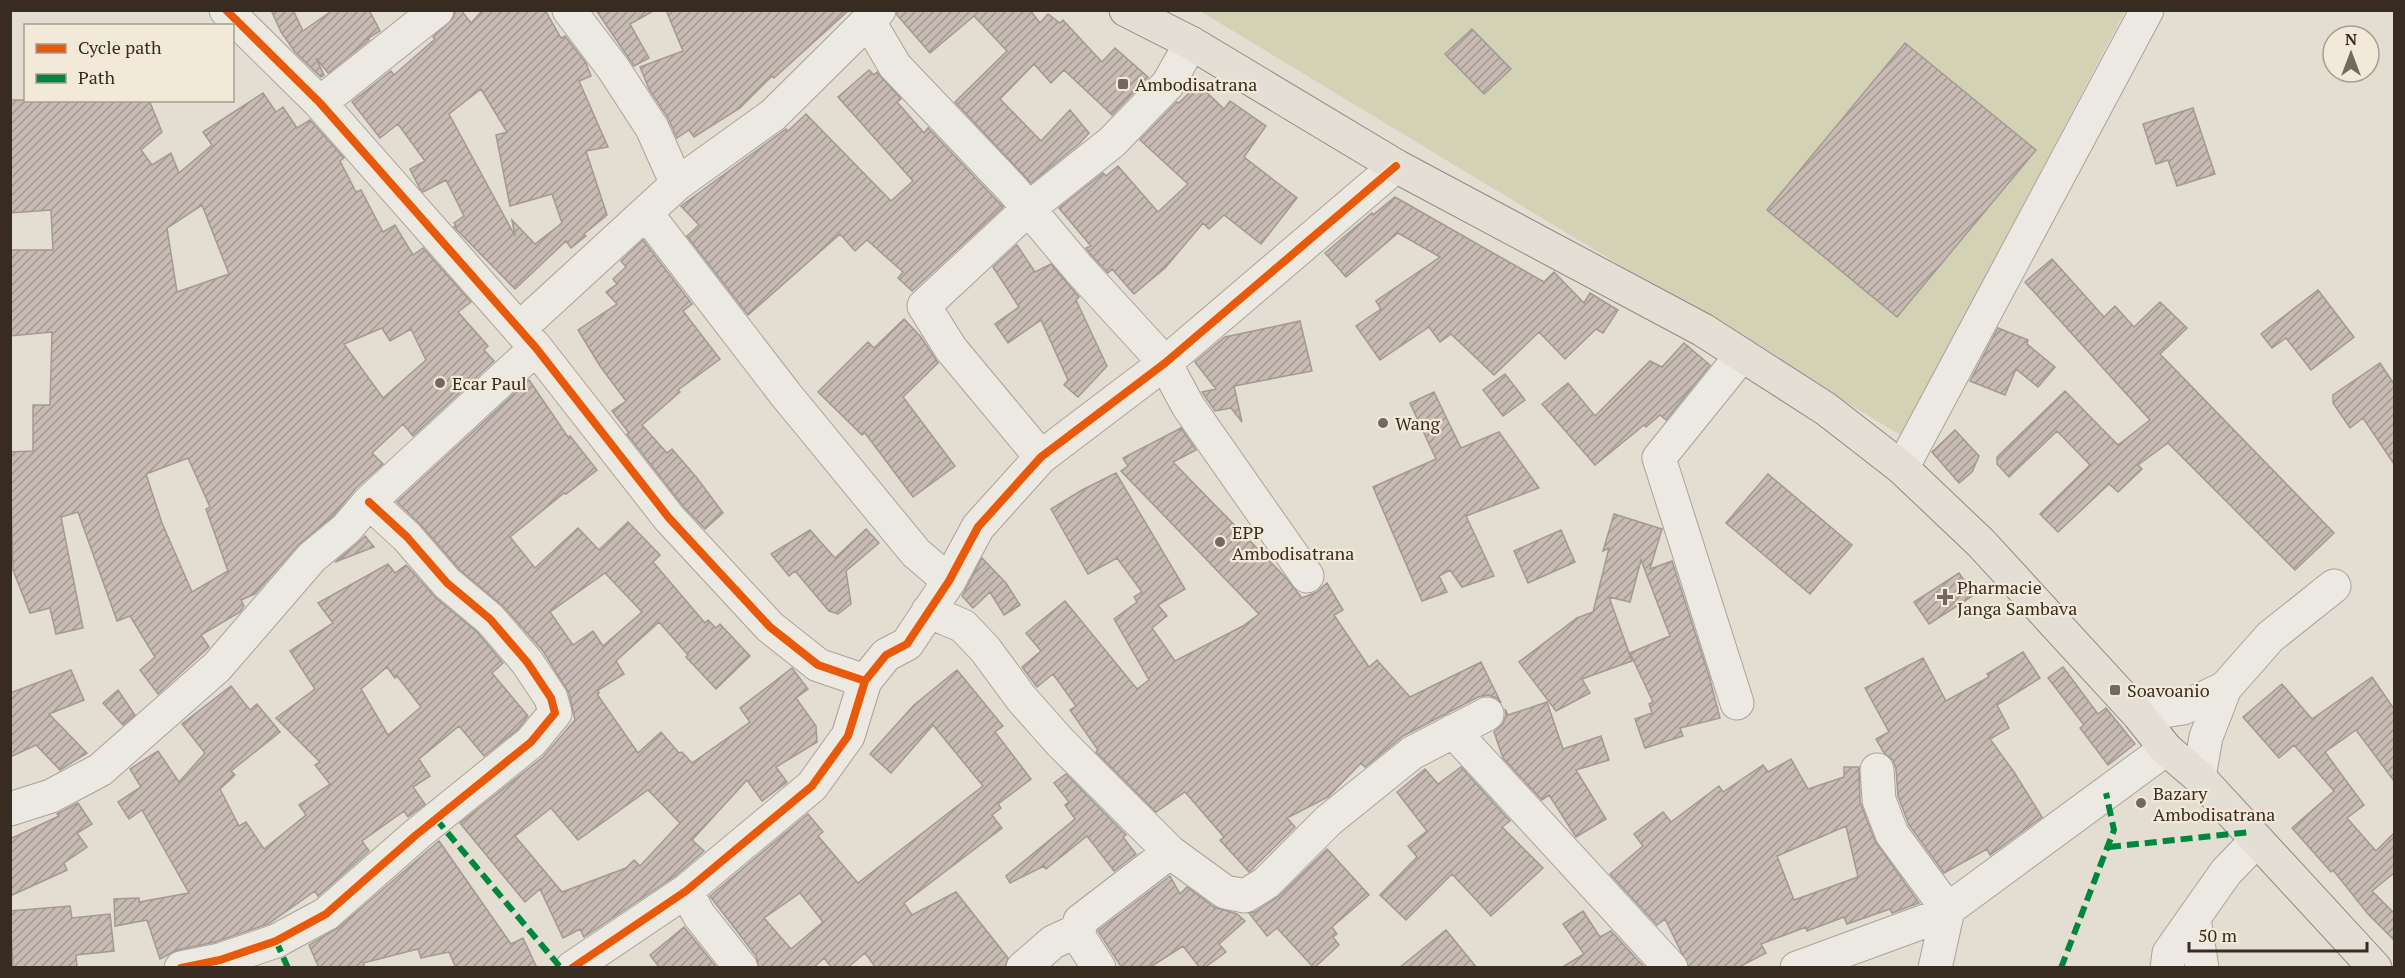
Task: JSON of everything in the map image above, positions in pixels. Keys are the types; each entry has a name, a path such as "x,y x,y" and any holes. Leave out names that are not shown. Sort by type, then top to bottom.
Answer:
{"main road":[{"path":"1126,10 1191,43 1396,166 1703,330 1827,409 1902,468 1981,543 2139,715 2166,749 2199,777 2375,968"}],"street":[{"path":"226,10 320,103 527,339 669,518 770,627 818,665 866,681"},
{"path":"320,103 437,10"},
{"path":"569,10 613,68 652,128 677,184"},
{"path":"1902,468 2146,10"},
{"path":"10,809 51,796 100,770 217,667 312,556 346,529 369,502 646,213 677,184 773,115 874,16 895,66 1028,209 1078,269 1165,363 1188,406 1307,576"},
{"path":"1041,457 951,349 924,306 1028,209 1112,142 1168,84 1191,43"},
{"path":"572,968 686,891 812,786 848,736 866,681 886,655 907,644 949,581 978,527 1041,457 1165,363 1396,166"},
{"path":"646,213 786,396 909,545 949,581"},
{"path":"1737,703 1659,458 1742,355"},
{"path":"181,968 220,960 276,941 326,914 416,835 531,742 555,713 551,698 527,662 490,619 447,583 407,537 369,502"},
{"path":"2199,777 2206,737 2225,688 2270,637 2334,586"},
{"path":"928,611 963,626 985,649 1021,698 1060,742 1170,852 1225,892 1245,896 1266,883 1329,820 1412,753 1487,714"},
{"path":"2139,715 2184,708 2225,688"},
{"path":"1453,731 1671,968"},
{"path":"1797,968 1939,916 2166,749"},
{"path":"1877,770 1879,800 1892,834 1948,910 1935,968"},
{"path":"2167,968 2169,953 2226,872 2257,840"},
{"path":"1099,968 1078,937 1080,921 1170,852"},
{"path":"686,891 699,915 741,968"},
{"path":"2194,920 2202,968"},
{"path":"1023,968 1053,942 1079,930"}],"shaded area":[{"path":"1200,11 2125,11 1902,436"}],"building":[{"path":"271,10 293,10 303,31 333,10 369,10 380,31 367,39 369,40 328,73 316,58 324,75 321,77 295,52 281,32"},
{"path":"455,10 461,10 471,23 483,10 545,10 561,38 565,36 586,63 591,76 579,81 608,147 586,151 607,215 571,248 566,241 515,289 454,227 456,226 454,223 464,216 446,180 423,192 420,189 410,169 425,161 398,124 380,138 352,102 391,71 394,75 435,39 433,37 454,17","holes":["481,89 507,132 496,135 510,206 552,194 562,223 535,244 512,220 515,236 449,114"]},
{"path":"596,10 655,10 630,24 649,58 634,66"},
{"path":"666,10 849,10 774,78 772,76 740,108 694,137 689,130 677,138 668,118 649,89 640,67 683,51"},
{"path":"897,10 1030,10 1040,23 1048,14 1060,23 1063,20 1102,62 1115,48 1148,77 1112,115 1064,70 1051,83 1034,64 1000,99 1041,141 1070,110 1089,133 1079,144 1031,183 955,102 1007,51 974,16 930,53 897,15"},
{"path":"1472,29 1511,69 1484,94 1445,54"},
{"path":"1905,43 2036,150 1897,317 1767,210"},
{"path":"869,70 874,75 877,72 901,99 897,102 924,133 928,128 1003,207 912,291 898,278 903,272 867,240 855,251 840,234 748,315 687,236 699,225 681,206 786,129 788,131 806,114 891,201 913,181 838,97"},
{"path":"1198,84 1224,109 1230,101 1266,126 1244,157 1297,198 1261,244 1224,215 1209,229 1203,223 1165,268 1134,294 1112,269 1108,273 1093,257 1086,248 1091,246 1059,208 1103,173 1106,176 1118,166 1158,212 1188,184 1140,140"},
{"path":"263,93 276,112 283,107 297,128 310,120 344,158 340,161 356,192 361,190 383,232 395,225 413,255 423,248 471,302 458,312 488,346 484,350 494,361 413,436 403,424 372,453 383,464 356,488 333,516 298,545 255,594 241,600 244,606 240,612 201,635 209,647 158,694 140,670 155,657 130,616 117,621 78,512 61,517 83,628 56,634 50,608 30,613 13,570 10,452 33,451 33,405 50,405 52,332 10,336 10,250 53,250 51,210 10,213 10,100 150,102 162,132 141,150 152,165 171,153 179,173 212,145 203,132","holes":["202,205 229,274 177,292 167,228","382,328 390,341 411,329 426,360 383,398 344,344","188,458 210,507 206,509 228,571 192,592 162,523 146,474"]},
{"path":"2193,108 2215,174 2177,186 2168,160 2156,164 2143,124"},
{"path":"1395,197 1544,282 1554,272 1584,303 1590,293 1618,310 1603,333 1596,329 1565,359 1539,332 1494,375 1451,334 1440,342 1429,327 1380,360 1356,326 1381,309 1376,301 1440,257 1398,233 1346,277 1325,253 1372,213 1373,215"},
{"path":"643,240 692,304 683,311 720,359 678,390 680,392 642,425 667,453 672,449 723,513 705,529 683,506 612,411 626,401 600,366 578,330 617,304 606,292 617,284 613,279 626,267 621,261"},
{"path":"1017,245 1035,272 1051,264 1079,297 1076,300 1107,366 1078,397 1064,385 1068,380 1041,320 1008,343 995,324 1019,307 993,267"},
{"path":"2052,259 2104,317 2115,306 2134,327 2160,302 2187,328 2160,354 2334,533 2295,570 2168,443 2138,465 2142,469 2118,492 2109,484 2058,532 2040,514 2090,465 2057,431 2009,477 1997,464 1997,457 2065,391 2118,445 2150,420 2025,282"},
{"path":"2318,290 2354,337 2311,370 2286,338 2272,348 2261,334"},
{"path":"904,319 921,337 938,363 903,397 955,466 913,497 865,433 862,435 818,392 868,342 874,348"},
{"path":"1300,321 1312,371 1234,386 1242,422 1231,408 1215,411 1202,392 1216,389 1195,362 1225,337"},
{"path":"1998,328 2028,340 2027,344 2055,367 2038,387 2016,369 2005,395 1970,381"},
{"path":"1684,343 1710,365 1666,420 1660,415 1646,427 1644,425 1595,465 1542,404 1568,383 1595,416 1650,361 1662,367"},
{"path":"2380,363 2394,384 2394,464 2363,418 2350,428 2333,403 2333,395"},
{"path":"1505,374 1525,400 1503,416 1483,390"},
{"path":"529,380 568,437 570,436 597,470 566,494 564,493 510,537 535,568 578,528 599,550 628,522 660,555 653,562 705,623 708,620 716,628 720,624 750,656 716,689 686,657 688,655 659,622 616,661 624,674 598,690 597,694 638,753 661,732 679,753 682,752 692,763 750,722 740,708 792,668 808,689 796,698 816,726 817,742 776,767 787,782 762,801 747,780 692,840 704,851 675,876 584,937 580,929 563,938 540,889 525,902 460,823 543,757 575,720 569,693 543,651 504,607 460,570 421,525 397,502","holes":["605,573 642,612 603,646 593,631 573,645 550,612","648,790 680,823 640,866 634,860 626,868 562,892 515,836 551,808 578,840"]},
{"path":"1434,392 1461,448 1499,432 1539,488 1466,516 1494,576 1462,587 1450,570 1439,576 1447,592 1422,601 1373,487 1436,459 1410,403"},
{"path":"1181,428 1196,450 1173,462 1286,578 1302,598 1317,592 1327,583 1343,610 1334,615 1369,667 1377,660 1410,697 1481,662 1501,703 1497,698 1488,695 1478,697 1403,736 1365,767 1361,763 1328,797 1287,818 1295,827 1249,872 1220,840 1224,837 1185,792 1156,812 1096,752 1098,750 1070,710 1076,706 1053,674 1037,687 1022,667 1041,651 1026,633 1065,601 1137,689 1149,680 1114,619 1137,602 1134,597 1142,592 1117,558 1088,574 1051,509 1116,473 1185,589 1158,605 1167,616 1152,628 1175,661 1243,626 1259,614 1121,471 1128,466 1123,458"},
{"path":"1955,430 1979,456 1972,472 1959,483 1932,452"},
{"path":"1768,474 1852,545 1810,594 1726,523"},
{"path":"1614,514 1662,529 1650,569 1672,561 1720,718 1680,728 1683,736 1645,748 1635,719 1652,713 1649,704 1653,702 1630,653 1670,636 1641,560 1630,602 1609,597 1632,661 1582,679 1590,693 1556,711 1519,662 1577,618 1593,612 1609,548 1603,551"},
{"path":"866,529 879,543 846,571 851,604 838,614 829,611 795,571 789,576 771,554 810,530 835,558"},
{"path":"1561,530 1575,562 1528,583 1514,551"},
{"path":"365,536 374,547 335,562 358,543"},
{"path":"982,558 1006,583 1020,605 1004,615 990,592 973,608 962,596"},
{"path":"388,564 395,573 406,565 435,597 477,632 503,663 492,673 528,716 518,729 484,756 459,726 419,759 430,776 413,787 425,804 408,817 404,811 362,841 369,851 318,896 315,891 268,924 215,942 177,950 160,959 147,920 115,926 114,899 139,898 139,902 189,893 142,810 129,819 118,802 141,787 130,769 158,751 179,782 205,753 182,724 231,686 250,710 257,704 280,732 231,771 235,775 220,789 239,826 246,822 264,849 306,815 299,805 330,784 315,765 320,762 276,718 315,689 290,651 333,623 318,603","holes":["387,667 395,678 397,676 421,707 388,735 361,689"]},
{"path":"1959,573 1974,595 1929,624 1914,602"},
{"path":"2023,652 2040,678 1997,705 2009,728 1990,739 2042,817 1990,855 1987,849 1944,873 1909,825 1898,796 1893,760 1884,753 1876,739 1889,732 1865,688 1923,658 1946,701 1989,677 1987,674"},
{"path":"2063,667 2098,714 2106,708 2135,744 2108,765 2080,728 2084,725 2048,678"},
{"path":"71,670 84,700 49,714 87,753 60,770 36,745 10,757 10,693"},
{"path":"957,670 1003,726 995,732 1031,779 998,804 1001,808 992,815 1002,828 904,903 912,915 956,892 1008,958 1005,968 876,968 865,953 847,968 832,968 824,958 813,968 759,968 756,956 710,896 808,814 823,832 818,836 858,883 983,786 933,725 891,773 870,754 914,705","holes":["800,893 823,922 791,949 764,918"]},
{"path":"2372,677 2394,709 2394,781 2356,730 2325,752 2364,805 2347,818 2376,851 2394,833 2394,873 2372,891 2394,913 2394,940 2368,914 2333,870 2331,872 2292,828 2334,791 2294,745 2279,758 2243,717 2282,684 2312,719"},
{"path":"118,690 135,715 123,725 103,703"},
{"path":"1547,702 1563,749 1601,736 1609,760 1576,770 1606,819 1576,837 1549,795 1542,800 1503,758 1494,732 1503,724 1505,709 1508,715"},
{"path":"1791,759 1808,789 1844,777 1844,767 1859,767 1860,802 1875,841 1919,903 1892,913 1890,909 1847,924 1844,917 1807,931 1806,927 1761,944 1766,953 1737,968 1689,968 1665,919 1657,925 1610,874 1643,846 1634,834 1663,812 1671,822 1719,786 1723,792 1763,765 1768,772","holes":["1846,826 1858,877 1794,900 1777,856"]},
{"path":"1461,767 1510,821 1502,827 1543,868 1491,916 1452,874 1406,920 1380,895 1417,857 1408,846 1427,831 1397,792 1425,769 1438,784"},
{"path":"1066,774 1126,835 1123,837 1136,854 1114,871 1087,836 1046,869 1044,866 1010,883 1006,876 1075,819 1065,805 1069,802 1054,783"},
{"path":"78,803 92,824 77,833 87,847 64,863 67,870 10,896 10,839 59,816 57,814"},
{"path":"439,841 511,944 523,938 537,968 456,968 449,952 421,958 418,949 363,963 365,968 319,968 309,945 338,928"},
{"path":"1327,849 1369,895 1332,927 1337,934 1333,937 1339,945 1314,968 1277,928 1267,936 1249,913 1255,912 1279,896"},
{"path":"1170,876 1180,894 1187,887 1214,907 1237,914 1245,921 1219,944 1226,952 1204,968 1200,968 1183,946 1149,968 1122,968 1098,931"},
{"path":"70,906 72,918 110,914 114,951 76,955 77,968 13,968 10,911"},
{"path":"1583,911 1600,937 1611,931 1645,968 1561,968 1584,954 1563,924"},
{"path":"684,927 717,968 660,968 650,955"},
{"path":"1446,930 1477,968 1399,968"}],"marked path":[{"path":"2061,968 2114,830 2106,793"},
{"path":"436,819 561,968"},
{"path":"2109,847 2250,832"},
{"path":"276,941 288,968"}],"cycle path":[{"path":"226,10 320,103 536,348 669,518 770,627 818,665 865,681"},
{"path":"572,968 686,891 812,786 848,736 865,681 886,655 907,644 949,581 978,527 1041,457 1165,363 1396,166"},
{"path":"181,968 220,960 276,941 326,914 416,835 531,742 555,713 551,698 527,662 490,619 447,583 407,537 369,502"}],"place":[{"name":"Ambodisatrana","path":"1123,84"},
{"name":"Ecar Paul","path":"440,383"},
{"name":"Wang","path":"1383,423"},
{"name":"EPP Ambodisatrana","path":"1220,542"},
{"name":"Pharmacie Janga Sambava","path":"1945,597"},
{"name":"Soavoanio","path":"2115,690"},
{"name":"Bazary Ambodisatrana","path":"2141,803"}]}
